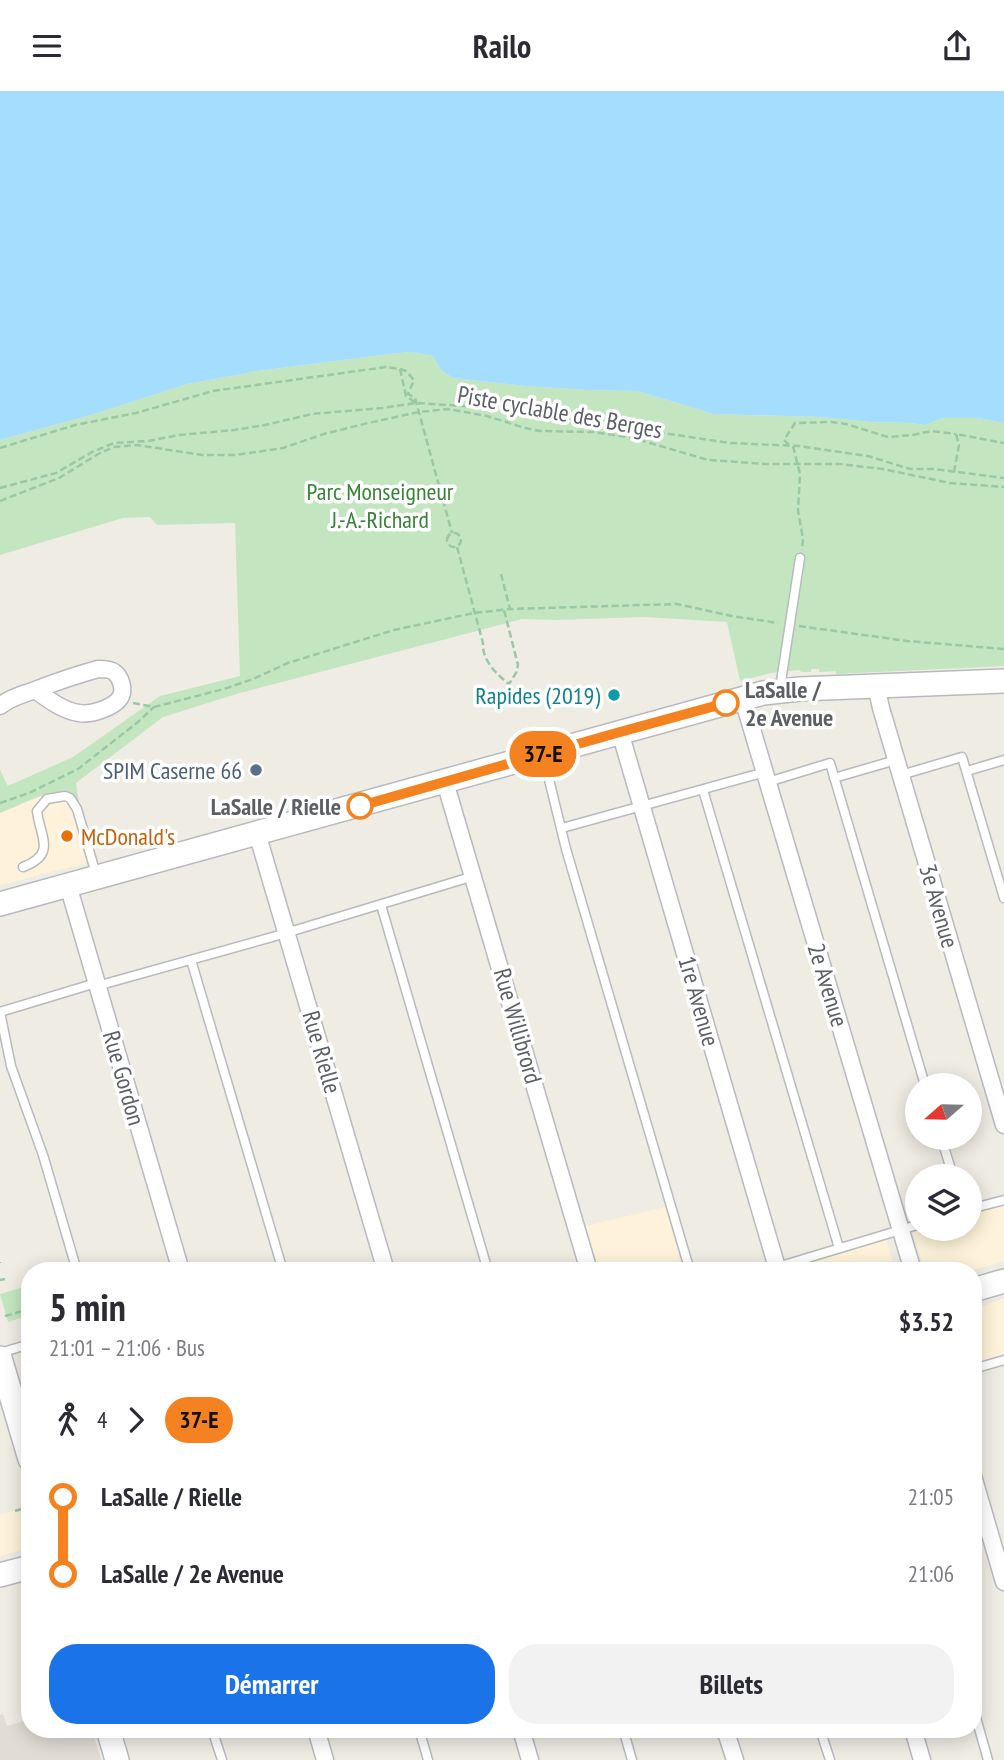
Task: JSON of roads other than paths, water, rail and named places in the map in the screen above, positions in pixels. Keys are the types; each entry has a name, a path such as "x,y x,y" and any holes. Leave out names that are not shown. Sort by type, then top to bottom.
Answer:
{"main road":[{"path":"0,904 743,699 780,691 1004,681"},
{"path":"982,1287 1004,1281"},
{"path":"0,1355 21,1428"},
{"path":"0,1575 21,1569"},
{"path":"111,1738 117,1760"}],"street":[{"path":"0,706 11,698 46,685 98,669 114,672 121,682 122,692 114,704 85,714 63,708 35,690"},
{"name":"3e Avenue","path":"876,686 1004,1125"},
{"name":"2e Avenue","path":"743,699 905,1214"},
{"name":"1re Avenue","path":"620,732 771,1262"},
{"name":"Rue Willibrord","path":"445,782 586,1262"},
{"name":"Rue Rielle","path":"257,833 383,1262"},
{"name":"Rue Gordon","path":"68,885 178,1262"},
{"name":"2e Avenue","path":"910,1241 912,1262"},
{"path":"982,1507 1004,1582"},
{"path":"319,1738 325,1760"},
{"path":"524,1738 530,1760"},
{"path":"728,1738 735,1760"},
{"path":"916,1738 922,1760"}],"lane":[{"path":"780,691 800,558"},
{"path":"542,754 566,849 687,1262"},
{"path":"834,778 962,757 1004,898"},
{"path":"967,771 1004,760"},
{"path":"562,828 703,790 830,763 921,1073"},
{"path":"703,790 839,1248"},
{"path":"23,867 34,862 44,851 45,843 37,811 47,799 65,796 77,809 97,877"},
{"path":"74,1262 43,1155 10,1066 0,1012 191,960 474,876"},
{"path":"381,905 485,1262"},
{"path":"191,960 280,1262"},
{"path":"982,1206 1004,1200"},
{"path":"795,1262 905,1228"},
{"path":"0,1355 21,1347"},
{"path":"982,1366 1004,1360"},
{"path":"215,1738 222,1760"},
{"path":"422,1738 428,1760"},
{"path":"626,1738 632,1760"},
{"path":"823,1738 830,1760"},
{"path":"982,1738 988,1760"}],"water":[{"path":"0,91 1004,91 1004,423 978,418 942,418 926,425 819,417 714,414 637,391 526,386 453,378 441,370 433,356 410,352 257,371 187,384 91,415 0,440"}],"place":[{"name":"Rapides (2019)","path":"614,695"},
{"name":"LaSalle / 2e Avenue","path":"726,703"},
{"name":"SPIM Caserne 66","path":"256,770"},
{"name":"LaSalle / Rielle","path":"360,806"},
{"name":"McDonald's","path":"67,836"}],"park label":[{"name":"Parc Monseigneur J.-A.-Richard","path":"380,505"}]}
